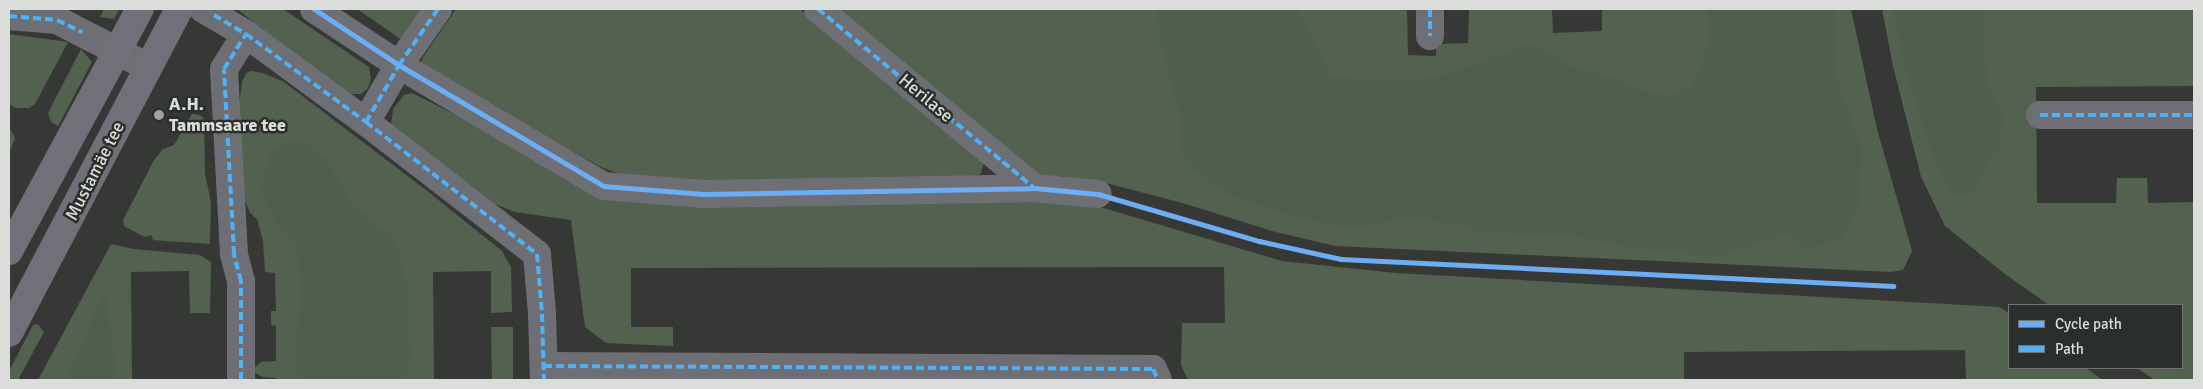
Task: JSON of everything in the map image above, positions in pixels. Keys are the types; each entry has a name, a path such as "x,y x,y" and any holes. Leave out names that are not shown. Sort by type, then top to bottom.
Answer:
{"main road":[{"name":"Mustamäe tee","path":"9,251 140,9"},
{"name":"Mustamäe tee","path":"9,333 179,9"}],"street":[{"path":"314,9 398,65 604,186 704,194 1034,188 1098,194"},
{"path":"366,122 398,65 438,9"},
{"name":"Herilase","path":"818,9 1034,188"},
{"path":"1430,9 1430,36"},
{"path":"208,12 246,34 366,122 537,254 544,373 1152,369 1158,380"},
{"path":"9,16 57,20 148,67"},
{"path":"241,380 241,281 234,254 224,69 246,34"},
{"path":"2040,115 2194,114"}],"green space":[{"path":"104,9 119,9 114,19 100,17"},
{"path":"237,9 283,9 369,67 371,78 368,88 361,94 347,94"},
{"path":"357,9 422,9 402,40"},
{"path":"456,9 800,9 984,162 981,173 974,179 701,183 628,177 601,167 425,70 421,63 423,57"},
{"path":"831,9 1407,9 1408,55 1436,56 1436,44 1468,43 1469,9 1552,9 1553,33 1602,31 1602,9 1851,9 1877,129 1912,251 1903,270 1891,272 1335,246 1272,231 1186,204 1102,182 1059,176 1040,179"},
{"path":"1157,9 1297,9 1331,77 1398,82 1447,74 1531,43 1571,66 1611,77 1633,88 1670,96 1692,85 1701,67 1709,38 1707,9 1836,9 1834,73 1862,148 1860,204 1843,237 1810,249 1784,235 1718,257 1627,247 1592,239 1542,234 1485,233 1459,225 1413,218 1350,228 1297,218 1228,195 1194,170 1181,148 1181,117 1160,40"},
{"path":"1882,9 2194,9 2194,86 2036,87 2037,203 2116,203 2117,178 2147,178 2148,203 2194,202 2194,380 2155,380 2138,369 2183,369 2183,304 2048,304 2001,271 1945,226 1921,177 1893,66"},
{"path":"1893,9 1979,9 1984,15 1986,83 2003,116 2000,145 1972,193 1956,199 1938,170 1904,67"},
{"path":"9,34 68,42 35,104 29,108 16,108 9,104"},
{"path":"81,49 92,62 58,126 51,122 48,113"},
{"path":"251,71 263,73 284,82 426,190 502,251 511,267 512,312 491,313 491,271 433,272 434,380 276,380 276,378 263,377 251,371 261,362 276,361 276,326 271,325 271,311 276,311 275,273 265,272 263,241 257,219 250,213 241,190 238,116 242,82 246,73"},
{"path":"412,93 456,115 588,190 1080,201 1282,261 1396,273 1999,307 2008,312 2008,369 2087,369 2103,380 1966,380 1965,350 1684,352 1684,380 1188,380 1181,365 1182,323 1225,323 1224,267 631,268 631,327 673,327 673,346 606,343 585,327 571,220 515,212 495,204 391,126 393,109 404,95"},
{"path":"192,114 200,115 204,119 205,173 211,203 210,244 153,240 151,235 145,237 124,226 123,220 154,160 163,149 174,145"},
{"path":"9,127 15,138 9,154"},
{"path":"298,139 325,157 349,200 395,240 408,289 410,362 405,380 298,380 296,358 300,291 297,243 276,223 260,191 271,149"},
{"path":"111,244 134,249 200,255 211,262 210,313 190,313 189,271 131,272 132,380 38,380"},
{"path":"105,291 115,362 115,380 66,380"},
{"path":"38,324 44,332 18,380 9,380 9,371 33,325"},
{"path":"491,327 513,327 513,380 492,380"}],"marked path":[{"path":"366,122 399,65 438,9"},
{"path":"818,9 1033,187"},
{"path":"1430,9 1430,36"},
{"path":"214,15 246,34 366,122 537,254 542,314 544,380"},
{"path":"9,16 57,20 82,32"},
{"path":"241,380 241,281 234,254 224,69 246,34"},
{"path":"2040,115 2194,115"},
{"path":"544,366 1153,369 1158,380"}],"cycle path":[{"path":"314,9 399,65 604,186 704,194 1034,188 1098,194 1259,241 1341,259 1893,286"}],"place":[{"name":"A.H. Tammsaare tee","path":"159,115"}]}
